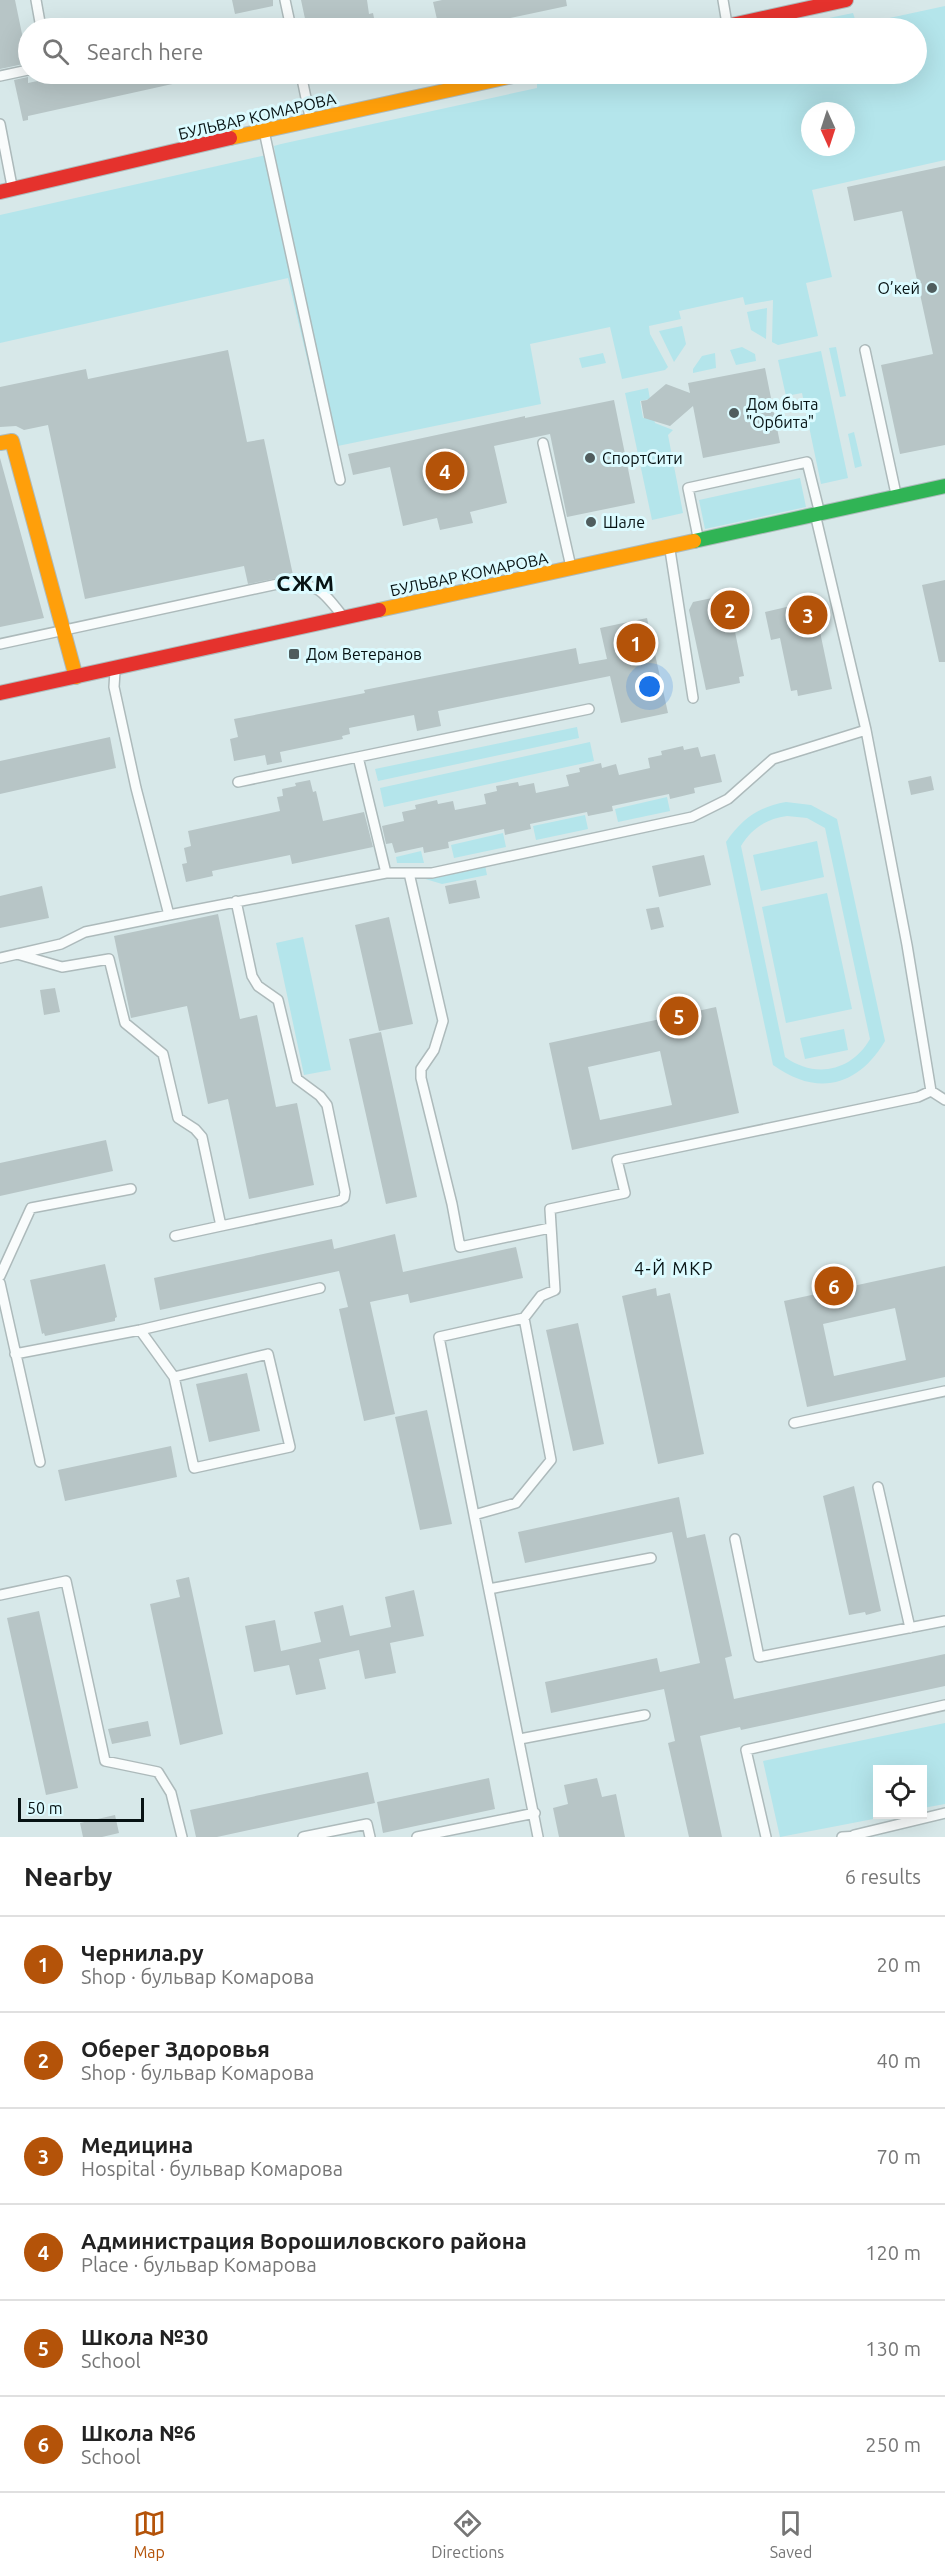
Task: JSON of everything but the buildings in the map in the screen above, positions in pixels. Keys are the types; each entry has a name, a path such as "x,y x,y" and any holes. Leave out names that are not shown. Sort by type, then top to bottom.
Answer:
{"street":[{"path":"764,18 846,0"},
{"name":"БУЛЬВАР КОМАРОВА","path":"6,190 310,119 475,84"},
{"path":"0,443 12,441 76,676"},
{"name":"БУЛЬВАР КОМАРОВА","path":"0,693 945,486"}],"lane":[{"path":"36,0 39,18"},
{"path":"285,0 289,18"},
{"path":"723,0 723,18"},
{"path":"0,76 18,72"},
{"path":"303,84 310,119"},
{"path":"0,124 6,190"},
{"path":"264,131 340,480"},
{"path":"865,350 896,496"},
{"path":"543,443 571,568"},
{"path":"698,541 688,488 807,462 866,730 908,945 931,1090 945,1100"},
{"path":"670,547 693,698"},
{"path":"0,644 287,582 312,585 328,597 344,618"},
{"path":"115,668 114,687 136,788 169,915"},
{"path":"238,782 589,709"},
{"path":"0,958 61,944 85,932 169,915 207,911 236,901 386,873 441,871 692,817 728,799 773,759 866,730"},
{"path":"358,757 386,873"},
{"path":"409,873 443,1021 434,1050 421,1069 421,1078 452,1204 460,1247 550,1228"},
{"path":"175,1236 339,1201 344,1198 345,1192 327,1105 320,1096 297,1079 278,1000 258,986 252,976 236,901"},
{"path":"17,954 62,967 109,959 125,1023 163,1054 178,1118 200,1132 220,1226"},
{"path":"538,1837 439,1337 524,1318 541,1296 555,1290 550,1209 625,1193 618,1160 918,1096 931,1090"},
{"path":"0,1276 31,1208 131,1189"},
{"path":"0,1282 40,1462"},
{"path":"15,1354 140,1330 320,1288"},
{"path":"474,1515 516,1503 551,1460 524,1318"},
{"path":"140,1330 174,1377 194,1468 290,1447 268,1354 174,1377"},
{"path":"794,1423 945,1391"},
{"path":"878,1487 910,1628"},
{"path":"735,1539 759,1657 945,1621"},
{"path":"489,1589 651,1558"},
{"path":"0,1595 66,1581 105,1761 158,1773 171,1793 182,1837"},
{"path":"766,1837 746,1750 945,1705"},
{"path":"520,1739 645,1714"},
{"path":"417,1837 535,1813"},
{"path":"842,1837 858,1836 945,1814"},
{"path":"303,1837 367,1824 370,1837"}],"shaded area":[{"path":"945,6 945,160 812,190 832,277 806,283 818,336 778,345 772,342 773,300 745,305 743,297 679,311 681,319 649,326 650,334 668,367 665,370 622,379 610,327 530,344 541,404 328,448 288,278 0,343 0,215 275,153 274,146 537,88 537,84 927,84 927,18 889,18"},
{"path":"853,13 855,18 829,18"},
{"path":"767,308 766,339 751,330 747,312"},
{"path":"682,326 686,344 674,362 659,331"},
{"path":"742,347 755,354 756,361 736,365 730,350"},
{"path":"836,347 846,396 840,397 829,348"},
{"path":"821,351 848,478 821,484 802,393 786,396 778,360"},
{"path":"603,353 606,363 582,368 579,358"},
{"path":"715,353 716,368 693,373 693,369 702,356"},
{"path":"648,388 650,399 640,401 643,418 653,416 655,423 673,430 668,435 683,513 652,520 625,393"},
{"path":"854,432 862,466 855,468 848,434"},
{"path":"800,478 806,507 705,529 699,500"},
{"path":"577,727 579,738 378,781 375,769"},
{"path":"590,742 594,761 384,807 380,788"},
{"path":"667,797 670,811 618,822 615,809"},
{"path":"786,802 811,805 837,819 885,1041 862,1069 835,1082 805,1081 773,1065 726,842 752,815","holes":["787,816 807,818 825,828 870,1039 862,1050 843,1065 820,1069 808,1068 785,1057 741,846 755,829 772,819"]},
{"path":"585,815 588,829 536,840 533,826"},
{"path":"503,833 506,847 454,858 451,845"},
{"path":"817,841 824,877 761,891 753,855"},
{"path":"421,851 424,863 397,863 396,857"},
{"path":"485,865 487,875 442,884 422,878"},
{"path":"827,893 852,1009 786,1023 762,907"},
{"path":"303,937 331,1070 304,1075 276,943"},
{"path":"844,1029 848,1050 805,1059 800,1038"},
{"path":"945,1723 945,1804 927,1807 927,1765 873,1765 873,1819 780,1837 763,1761"}],"traffic: fast":[{"path":"694,541 945,486"}],"traffic: slow":[{"path":"230,138 476,84"},
{"path":"0,443 12,441 76,677"},
{"path":"379,610 694,541"}],"traffic: jam":[{"path":"764,18 846,0"},
{"path":"0,192 230,138"},
{"path":"0,693 379,610"}],"place":[{"name":"О’кей","path":"932,288"},
{"name":"Дом быта \"Орбита\"","path":"734,413"},
{"name":"СпортСити","path":"590,458"},
{"name":"Администрация Ворошиловского района","path":"445,471"},
{"name":"Шале","path":"591,522"},
{"name":"Оберег Здоровья","path":"730,610"},
{"name":"Медицина","path":"808,615"},
{"name":"Чернила.ру","path":"636,643"},
{"name":"Дом Ветеранов","path":"294,654"},
{"name":"Школа №30","path":"679,1016"},
{"name":"Школа №6","path":"834,1286"}],"district":[{"name":"СЖМ","path":"306,582"},
{"name":"4-Й МКР","path":"674,1268"}]}
